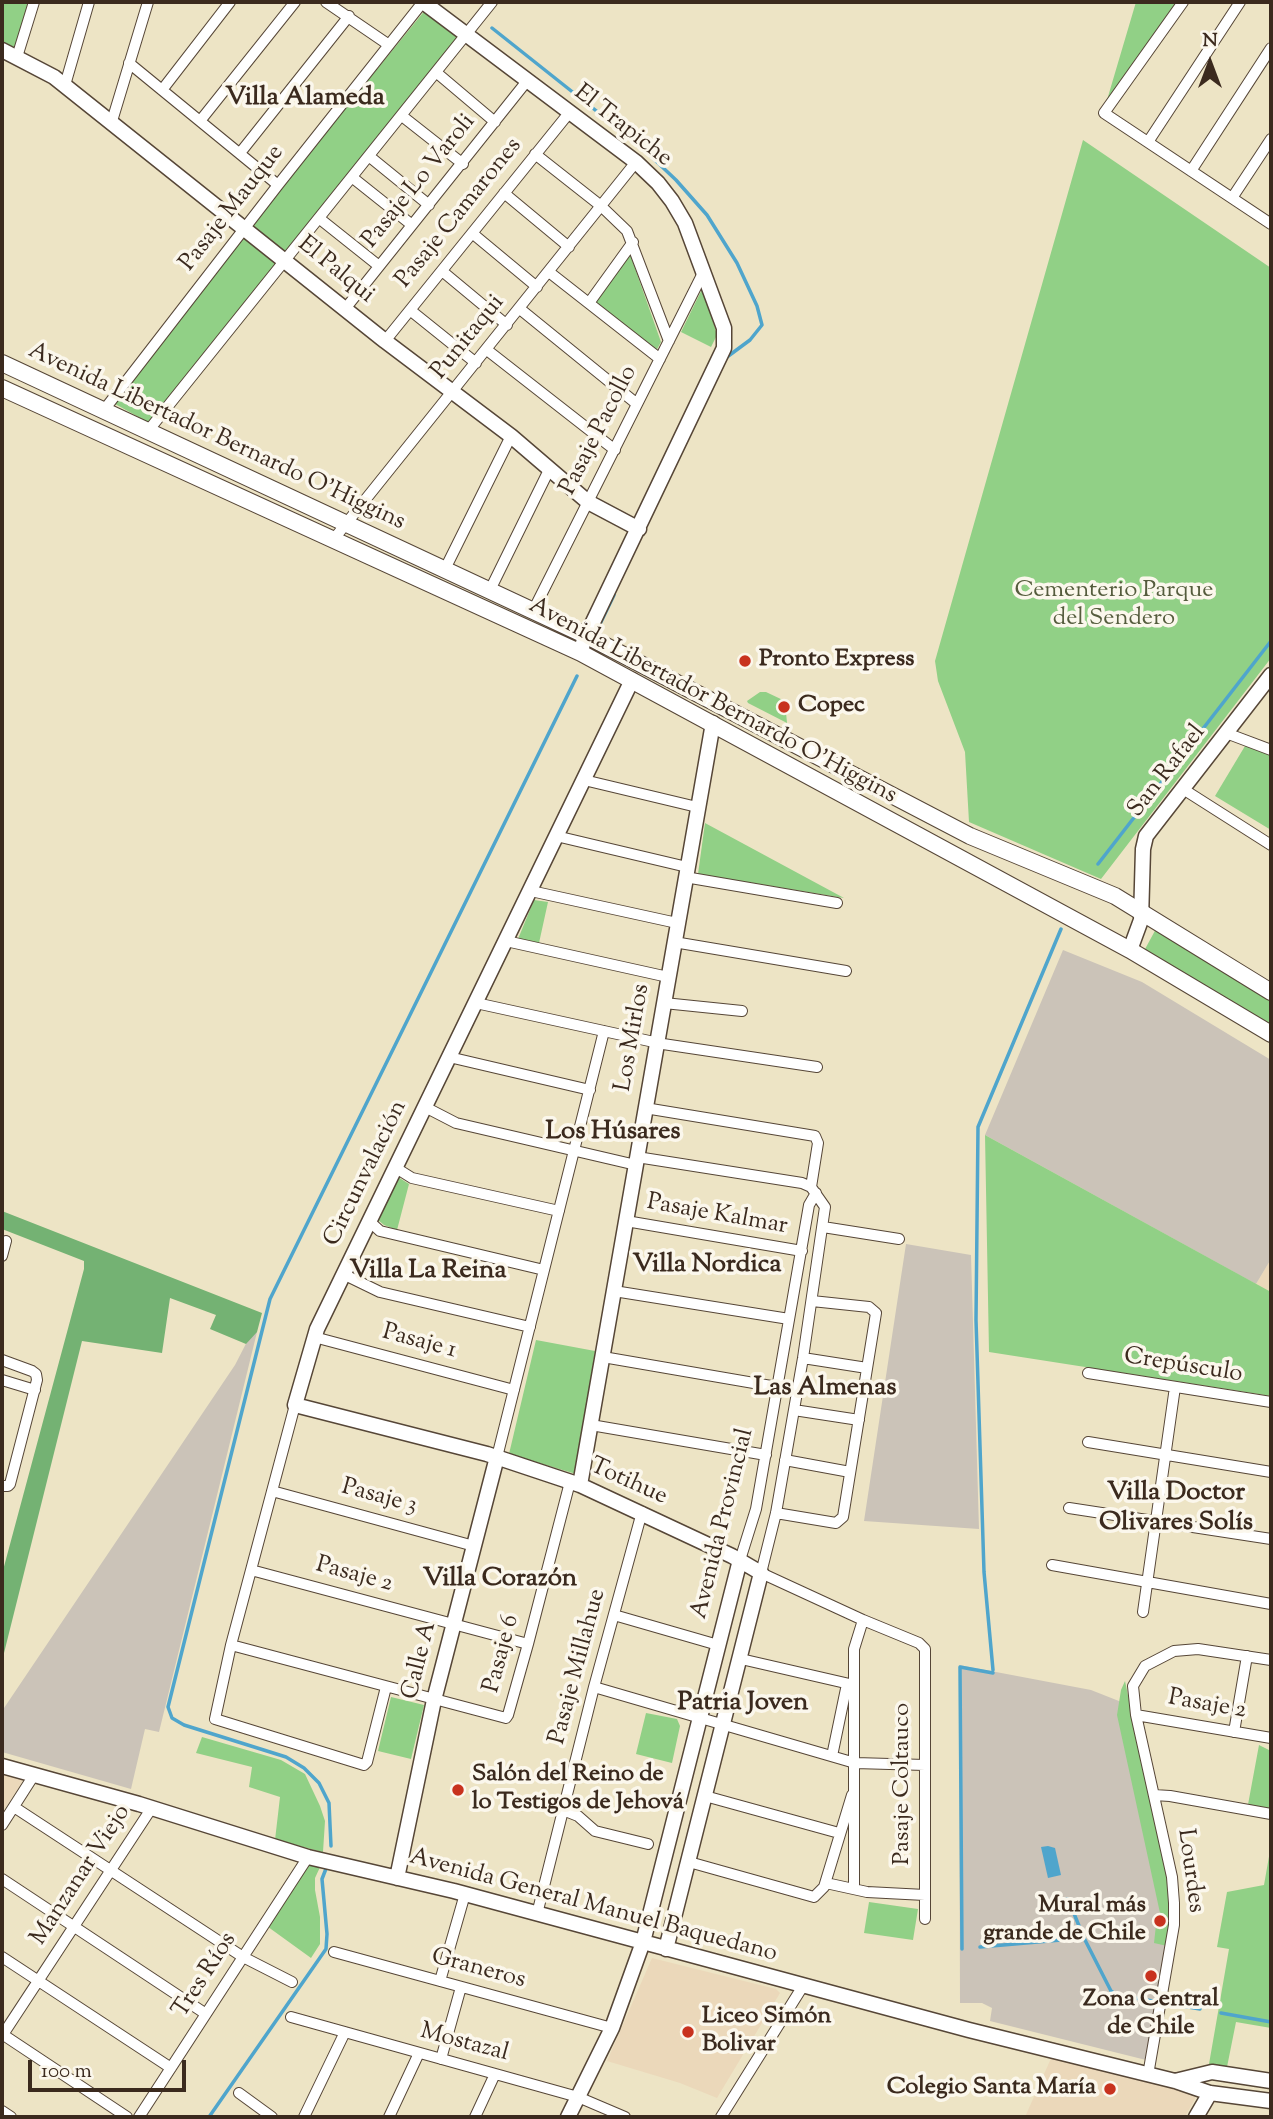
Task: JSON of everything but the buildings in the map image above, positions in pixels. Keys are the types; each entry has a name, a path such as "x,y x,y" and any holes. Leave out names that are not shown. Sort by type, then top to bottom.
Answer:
{"main road":[{"name":"Avenida Libertador Bernardo O'Higgins","path":"2,363 587,636 970,836 1115,896 1271,992"},
{"name":"Avenida Libertador Bernardo O'Higgins","path":"2,388 581,653 1130,950 1271,1034"},
{"path":"350,547 353,526"}],"street":[{"path":"18,57 34,2"},
{"path":"65,85 89,2"},
{"path":"111,121 148,2"},
{"path":"162,90 230,2"},
{"path":"200,121 295,2"},
{"path":"326,2 389,46"},
{"name":"El Trapiche","path":"423,2 636,162 658,183 685,223 726,337 724,348 639,530"},
{"name":"Pasaje Mauque","path":"104,410 423,2"},
{"path":"148,431 492,2"},
{"path":"1183,2 1104,113 1271,224"},
{"path":"1148,142 1240,2"},
{"path":"240,153 349,16"},
{"path":"1191,170 1271,48"},
{"name":"El Palqui","path":"2,50 65,85 385,341 511,436 588,502 639,530"},
{"path":"129,64 278,185"},
{"path":"437,73 495,122"},
{"name":"Pasaje Lo Varoli","path":"345,309 527,81"},
{"name":"Pasaje Camarones","path":"385,341 569,113"},
{"path":"402,116 463,164"},
{"path":"1232,198 1271,139"},
{"path":"535,154 622,226 633,242 669,341"},
{"path":"370,157 429,205"},
{"name":"Punitaqui","path":"333,540 353,526 453,391 636,162"},
{"path":"353,178 412,225"},
{"path":"505,193 569,247"},
{"path":"320,219 379,266"},
{"path":"472,233 537,287"},
{"path":"589,303 633,242"},
{"path":"442,271 507,326"},
{"name":"Pasaje Pacollo","path":"533,611 704,271"},
{"path":"549,272 660,359"},
{"path":"520,309 637,404"},
{"path":"410,310 476,363"},
{"path":"487,350 615,450"},
{"path":"445,569 511,436"},
{"path":"490,590 549,470"},
{"path":"581,653 639,530"},
{"name":"San Rafael","path":"1130,950 1141,920 1144,840 1271,675"},
{"name":"Circunvalación","path":"386,1687 367,1762 360,1764 218,1721 214,1715 314,1337 632,680"},
{"name":"Los Mirlos","path":"575,1484 591,1424 713,723"},
{"path":"1226,733 1271,750"},
{"path":"584,780 697,807"},
{"path":"1183,789 1271,845"},
{"path":"556,836 686,872 837,903"},
{"path":"531,891 677,923"},
{"path":"506,941 668,976"},
{"path":"674,942 846,971"},
{"path":"476,1003 657,1042 817,1067"},
{"path":"663,1003 742,1011"},
{"path":"497,1457 604,1031"},
{"path":"449,1057 590,1090"},
{"path":"425,1107 456,1123 574,1151 802,1183 814,1190 818,1143 815,1136 645,1108"},
{"path":"396,1168 412,1178 559,1211"},
{"name":"Avenida Provincial","path":"666,1949 776,1513 823,1227 825,1207 814,1190"},
{"name":"Avenida Provincial","path":"568,2117 612,2028 643,1942 699,1717 756,1509 809,1205 814,1190"},
{"path":"369,1221 380,1231 544,1270"},
{"name":"Pasaje Kalmar","path":"626,1221 802,1251"},
{"path":"823,1227 899,1239"},
{"path":"2,1256 6,1241"},
{"path":"343,1274 380,1292 530,1327"},
{"path":"614,1291 789,1319"},
{"path":"776,1513 836,1522 843,1517 876,1313 869,1307 812,1301"},
{"name":"Pasaje 1","path":"314,1337 514,1390"},
{"path":"603,1357 777,1387"},
{"path":"803,1358 867,1368"},
{"path":"2,1360 36,1374 34,1394 10,1484 2,1486"},
{"name":"Crepúsculo","path":"1088,1373 1271,1402"},
{"path":"2,1380 34,1394"},
{"path":"1143,1612 1175,1387"},
{"name":"Totihue","path":"295,1405 497,1457 575,1484 642,1513 740,1560 761,1573 919,1643 925,1649"},
{"path":"794,1410 859,1420"},
{"path":"591,1424 766,1455"},
{"path":"1088,1441 1271,1472"},
{"name":"Calle A","path":"397,1878 434,1700 497,1457"},
{"path":"785,1460 850,1472"},
{"name":"Pasaje 6","path":"434,1700 502,1718 508,1715 575,1484"},
{"name":"Pasaje 3","path":"272,1491 474,1546"},
{"path":"1069,1508 1271,1539"},
{"name":"Pasaje Millahue","path":"537,1914 594,1687 642,1513"},
{"path":"1052,1565 1271,1604"},
{"name":"Pasaje 2","path":"251,1570 528,1644"},
{"path":"614,1615 718,1645"},
{"path":"832,1756 850,1685 854,1649 863,1620"},
{"path":"231,1645 434,1700"},
{"name":"Pasaje Coltauco","path":"925,1649 925,1919"},
{"name":"Lourdes","path":"1148,2075 1174,1925 1172,1877 1136,1715 1133,1686 1145,1666 1161,1656 1186,1649 1271,1660"},
{"path":"1234,1732 1247,1656"},
{"path":"741,1659 850,1685"},
{"path":"850,1685 855,1763 854,1888"},
{"path":"594,1687 855,1763 925,1765"},
{"name":"Pasaje 2","path":"1136,1715 1271,1738"},
{"name":"Avenida General Manuel Baquedano","path":"2,1766 151,1808 308,1857 465,1895 803,1986 1175,2081 1210,2093 1271,2101"},
{"path":"2,1825 34,1775"},
{"path":"689,1862 814,1897 822,1891 826,1883 855,1786"},
{"path":"1154,1795 1271,1814"},
{"path":"705,1796 839,1833"},
{"path":"14,1807 243,1957 292,1982"},
{"name":"Manzanar Viejo","path":"2,2035 151,1808"},
{"path":"563,1810 578,1816 595,1831 648,1844"},
{"name":"Tres Ríos","path":"139,2117 308,1857"},
{"path":"2,1879 206,2014"},
{"path":"826,1883 866,1892 925,1895"},
{"path":"440,1981 465,1895"},
{"name":"Graneros","path":"334,1952 612,2028"},
{"path":"2,1957 171,2068"},
{"path":"726,2116 803,1986"},
{"path":"441,2059 461,1987"},
{"name":"Mostazal","path":"291,2017 578,2097 625,2117"},
{"path":"304,2117 345,2032"},
{"path":"2,2035 127,2117"},
{"path":"389,2117 419,2053"},
{"name":"Avenida General Manuel Baquedano","path":"1175,2081 1212,2072 1271,2081"},
{"path":"475,2117 495,2074"},
{"path":"239,2093 267,2116"},
{"path":"1196,2117 1210,2093"},
{"path":"2,2111 11,2117"}],"shaded area":[{"path":"1063,950 1142,982 1271,1060 1271,1259 1256,1284 985,1135"},
{"path":"906,1244 971,1255 979,1529 864,1521"},
{"path":"1271,1259 1271,1292 1256,1284"},
{"path":"253,1330 257,1332 159,1732 145,1729 131,1789 2,1752 2,1711 235,1365"},
{"path":"959,1665 1091,1690 1129,1705 1167,1880 1168,1941 1146,2060 990,2021 992,2008 982,2003 960,2003"},
{"path":"2,1773 24,1779 2,1813"},
{"name":"Liceo Simón Bolivar","path":"652,1958 776,1989 780,1993 717,2098 680,2083 607,2061"},
{"name":"Colegio Santa María","path":"1052,2056 1168,2083 1197,2095 1185,2117 1025,2117"}],"green space":[{"path":"2,2 30,2 15,50 2,44"},
{"path":"1136,2 1177,2 1107,100"},
{"path":"426,9 463,36 151,424 108,400"},
{"name":"Cementerio Parque del Sendero","path":"1083,140 1271,268 1271,658 1101,879 969,822 965,752 938,681 935,661"},
{"path":"630,254 661,342 655,353 594,304"},
{"path":"703,287 717,335 711,347 681,332"},
{"path":"760,692 785,701 787,723 748,703 747,701"},
{"path":"1248,741 1271,754 1271,830 1215,796"},
{"path":"705,823 844,898 698,874"},
{"path":"534,900 548,902 539,943 518,939"},
{"path":"1157,927 1271,999 1271,1025 1144,951"},
{"path":"985,1135 1271,1292 1271,1396 989,1352"},
{"path":"398,1177 409,1184 397,1230 378,1220"},
{"path":"2,1211 262,1313 257,1332 246,1344 210,1329 216,1315 170,1298 162,1353 82,1341 2,1661 2,1574 84,1261 2,1229"},
{"path":"536,1340 595,1351 576,1474 509,1454"},
{"path":"1125,1681 1167,1880 1170,1905 1167,1946 1154,1943 1156,1925 1160,1925 1160,1913 1117,1715"},
{"path":"391,1697 424,1705 411,1759 378,1751"},
{"path":"646,1713 677,1719 680,1726 672,1763 636,1754"},
{"path":"202,1737 281,1760 305,1774 325,1821 323,1852 275,1840 280,1797 249,1787 252,1767 196,1753"},
{"path":"1259,1745 1271,1751 1271,1814 1247,1810"},
{"path":"1271,1845 1271,2028 1236,2022 1227,2067 1209,2064 1229,1949 1217,1947 1227,1892 1264,1885"},
{"path":"307,1861 321,1865 315,1878 320,1944 311,1958 264,1924"},
{"path":"869,1902 918,1909 913,1940 864,1933"}],"water":[{"path":"1041,1847 1055,1848 1061,1875 1048,1878"}],"waterway":[{"path":"492,28 638,144 676,180 707,215 737,263 757,306 762,325 750,340 727,357"},
{"path":"600,624 614,595"},
{"path":"1098,864 1271,641"},
{"path":"331,1846 329,1803 319,1783 304,1768 286,1757 184,1725 172,1718 168,1707 270,1299 577,676"},
{"path":"993,1670 984,1572 976,1320 978,1127 1061,929"},
{"path":"962,1949 960,1667 993,1673"},
{"path":"209,2117 326,1949 322,1879 327,1866"},
{"path":"1054,1903 1068,1899 1111,1991 1117,1995 1200,2009"},
{"path":"980,1947 1084,1938"},
{"path":"1221,2013 1271,2022"}],"place":[{"name":"Pronto Express","path":"745,661"},
{"name":"Copec","path":"784,707"},
{"name":"Salón del Reino de lo Testigos de Jehová","path":"458,1790"},
{"name":"Mural más grande de Chile","path":"1160,1921"},
{"name":"Zona Central de Chile","path":"1151,1976"},
{"name":"Liceo Simón Bolivar","path":"688,2032"},
{"name":"Colegio Santa María","path":"1110,2089"}],"district":[{"name":"Villa Alameda","path":"305,100"},
{"name":"Los Húsares","path":"613,1134"},
{"name":"Villa Nordica","path":"707,1267"},
{"name":"Villa La Reina","path":"428,1273"},
{"name":"Las Almenas","path":"825,1390"},
{"name":"Villa Doctor Olivares Solís","path":"1176,1510"},
{"name":"Villa Corazón","path":"500,1581"},
{"name":"Patria Joven","path":"743,1705"}]}
